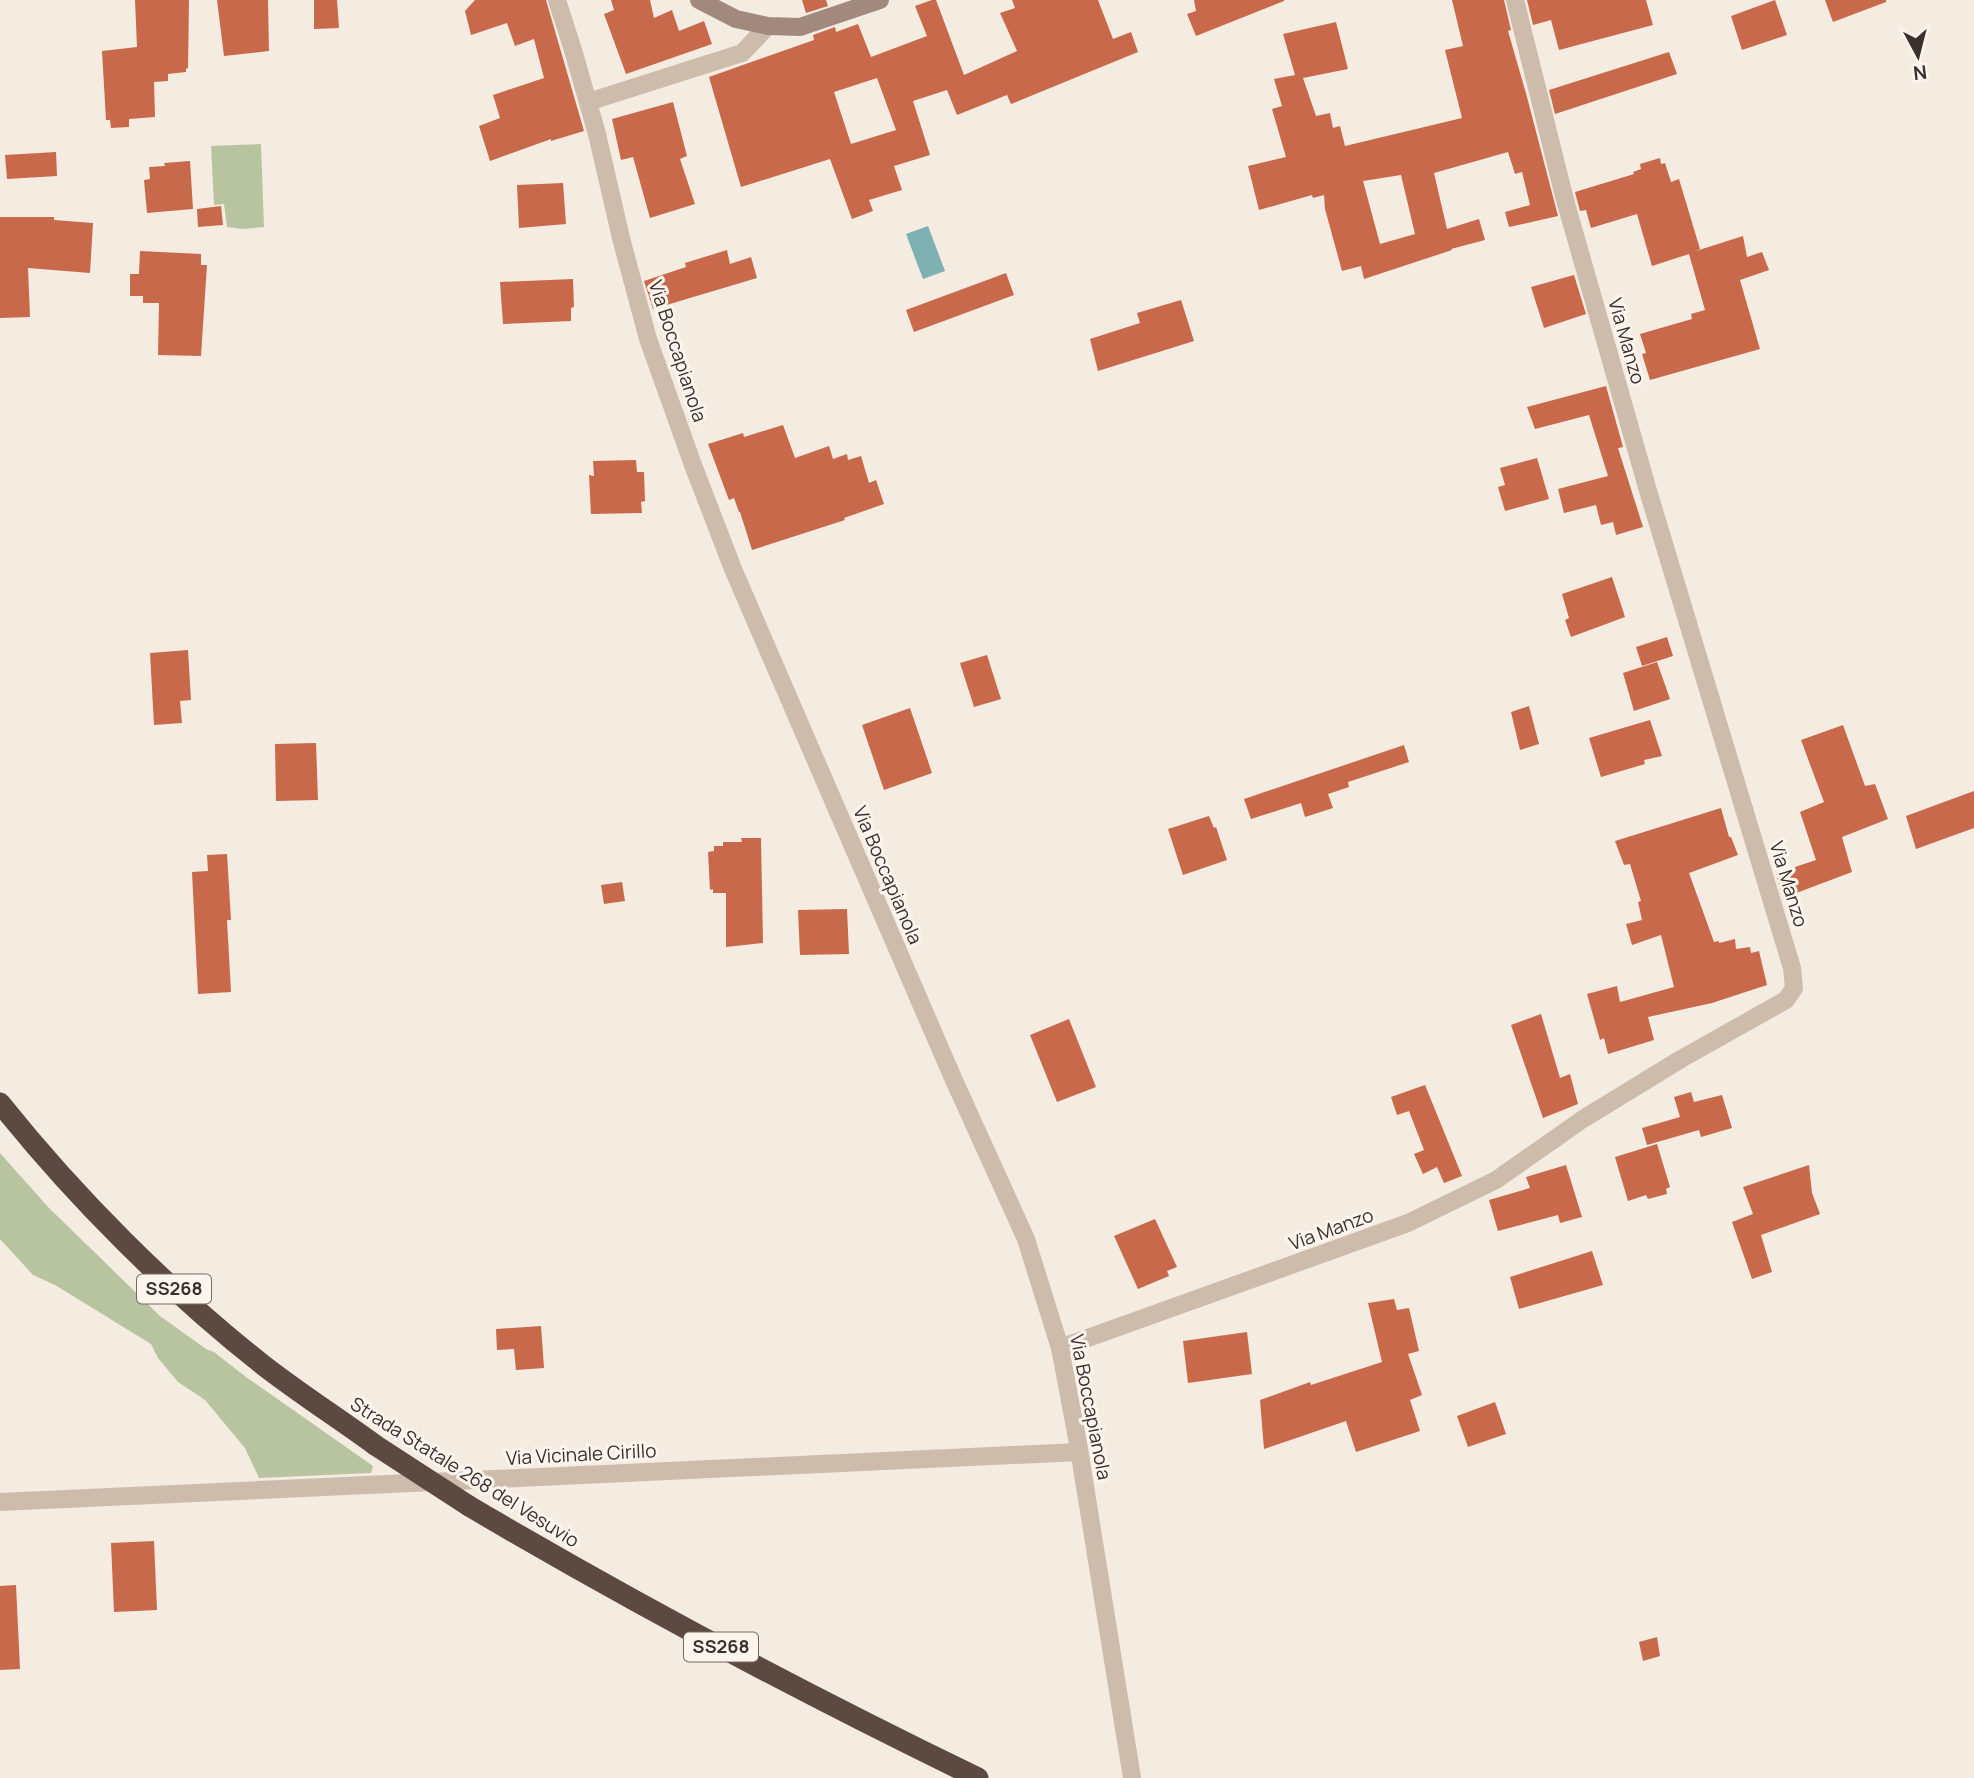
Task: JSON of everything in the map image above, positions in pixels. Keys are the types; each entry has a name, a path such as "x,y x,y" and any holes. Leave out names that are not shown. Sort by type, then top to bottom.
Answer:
{"highway":[{"name":"Strada Statale 268 del Vesuvio","path":"0,1103 107,1224 175,1290 264,1365 375,1445 469,1506 581,1572 892,1737 978,1778"}],"street":[{"name":"Via Boccapianola","path":"557,0 588,102 648,339 693,465 733,569 953,1078 1026,1239 1060,1348 1132,1778"},
{"path":"699,0 736,19 768,26 800,27 880,0"},
{"name":"Via Manzo","path":"1060,1348 1408,1223 1453,1203 1496,1180 1583,1119 1681,1059 1786,1000 1794,988 1792,968 1649,494 1588,280 1515,0"},
{"path":"588,102 743,53 768,26"},
{"name":"Via Vicinale Cirillo","path":"0,1502 1079,1452"}],"green space":[{"path":"261,144 264,227 227,227 224,204 214,205 211,146"},
{"path":"0,1153 48,1207 160,1316 373,1466 371,1473 259,1478 245,1448 205,1400 178,1382 158,1358 151,1344 55,1285 33,1275 0,1239"}],"water":[{"path":"928,226 945,271 923,279 906,234"}],"building":[{"path":"135,0 189,0 188,68 186,72 168,74 168,81 154,82 155,117 129,119 129,127 111,128 110,120 106,120 102,51 137,47"},
{"path":"217,0 268,0 269,51 224,56"},
{"path":"314,0 337,0 339,28 314,29"},
{"path":"475,0 546,0 584,131 551,139 490,161 479,126 500,118 493,95 544,78 534,39 515,46 507,23 471,35 465,11"},
{"path":"611,0 650,0 654,18 672,10 679,31 704,21 712,44 626,74 604,14 614,10"},
{"path":"802,0 826,0 828,6 806,13"},
{"path":"936,0 964,75 1017,51 1000,13 1015,8 1012,0 1098,0 1113,39 1131,32 1138,52 1011,104 1007,95 957,115 947,90 913,101 930,155 894,166 902,190 869,200 873,211 852,219 830,159 741,187 709,77 814,40 813,35 835,27 836,32 858,24 871,57 927,36 915,6","holes":["877,78 896,130 851,144 834,92"]},
{"path":"1194,0 1284,1 1196,36 1187,14 1196,11"},
{"path":"1452,0 1504,0 1511,30 1508,31 1558,216 1509,227 1505,212 1530,205 1522,172 1515,174 1508,152 1434,173 1447,229 1479,219 1485,240 1364,279 1361,266 1342,271 1325,209 1324,195 1313,198 1312,195 1259,210 1248,166 1286,157 1272,109 1282,106 1274,79 1295,75 1283,34 1336,22 1348,69 1303,78 1316,116 1330,113 1333,128 1340,126 1345,146 1462,118 1445,50 1463,46","holes":["1401,175 1415,234 1380,244 1363,181"]},
{"path":"1527,0 1646,0 1653,25 1559,50 1551,20 1533,25"},
{"path":"1775,0 1787,35 1742,50 1731,16"},
{"path":"1825,0 1886,0 1886,2 1833,22"},
{"path":"1669,52 1677,74 1555,114 1549,90"},
{"path":"673,102 687,156 680,159 695,204 650,218 633,157 621,160 612,119"},
{"path":"56,152 57,176 7,179 5,155"},
{"path":"1660,158 1661,164 1665,163 1671,182 1679,179 1700,249 1696,251 1743,236 1747,257 1762,252 1769,270 1740,280 1760,349 1650,380 1642,354 1646,353 1640,334 1692,319 1691,314 1705,310 1689,254 1652,266 1637,214 1591,228 1586,210 1580,211 1575,192 1634,174 1633,172 1641,169 1640,164"},
{"path":"190,161 193,209 147,213 144,180 150,179 149,167"},
{"path":"563,183 566,224 519,228 517,185"},
{"path":"221,206 223,225 198,227 197,209"},
{"path":"0,217 54,217 54,220 93,223 90,273 28,268 30,317 0,318"},
{"path":"727,250 730,264 751,257 757,278 653,309 644,281 686,267 685,263"},
{"path":"140,251 201,254 201,265 207,265 201,356 158,355 159,303 143,303 143,296 130,296 130,274 139,274"},
{"path":"1006,273 1014,295 914,332 906,310"},
{"path":"1574,275 1586,314 1544,328 1531,287"},
{"path":"573,279 574,307 571,308 571,321 503,324 500,282"},
{"path":"1181,300 1194,341 1098,371 1090,339 1140,323 1137,313"},
{"path":"1606,386 1623,447 1618,448 1643,527 1616,535 1613,522 1601,525 1596,505 1564,513 1558,489 1608,476 1589,415 1535,429 1527,407"},
{"path":"783,425 795,458 829,446 833,459 847,454 848,460 861,456 869,483 876,480 884,504 844,518 845,520 752,550 740,512 734,498 729,500 708,444"},
{"path":"1537,458 1549,499 1505,511 1498,487 1505,485 1500,468"},
{"path":"636,460 637,472 644,472 645,501 641,502 642,513 591,514 589,475 594,476 593,461"},
{"path":"1612,577 1625,617 1571,637 1565,620 1569,618 1562,594"},
{"path":"1667,637 1673,656 1642,666 1636,647"},
{"path":"188,650 191,700 180,701 182,723 154,725 150,653"},
{"path":"987,655 1001,699 974,707 960,663"},
{"path":"1657,662 1670,699 1634,711 1623,673"},
{"path":"1529,706 1539,744 1520,750 1511,712"},
{"path":"910,708 932,773 884,790 862,725"},
{"path":"1650,720 1662,756 1601,777 1589,738"},
{"path":"1843,725 1865,786 1875,784 1888,819 1842,837 1852,872 1783,898 1777,878 1796,871 1795,867 1816,860 1800,812 1824,802 1801,740"},
{"path":"316,743 318,800 276,801 275,744"},
{"path":"1404,745 1409,762 1348,782 1349,787 1328,794 1333,808 1305,817 1301,803 1251,819 1244,799"},
{"path":"1974,791 1974,828 1916,849 1906,816"},
{"path":"1721,808 1729,837 1738,855 1689,873 1714,942 1735,939 1736,949 1750,947 1751,953 1759,951 1767,985 1712,1003 1648,1017 1654,1040 1608,1054 1604,1038 1600,1040 1587,994 1617,986 1620,1002 1674,987 1661,935 1632,945 1626,924 1642,920 1638,902 1641,901 1630,864 1624,865 1615,841"},
{"path":"1209,816 1214,828 1216,827 1227,860 1183,875 1168,829"},
{"path":"741,838 761,838 763,943 726,947 726,893 713,893 713,889 710,890 708,852 714,851 714,846 723,846 723,842 742,842"},
{"path":"227,854 231,992 198,994 192,872 208,871 207,855"},
{"path":"622,882 625,901 604,904 601,885"},
{"path":"847,909 849,954 800,955 798,910"},
{"path":"1541,1014 1560,1078 1570,1074 1578,1104 1543,1118 1511,1025"},
{"path":"1069,1019 1096,1087 1057,1102 1030,1035"},
{"path":"1425,1085 1462,1176 1444,1183 1437,1167 1423,1174 1414,1154 1424,1150 1409,1111 1397,1115 1391,1097"},
{"path":"1691,1092 1694,1102 1722,1095 1732,1128 1701,1137 1699,1130 1647,1145 1642,1128 1680,1117 1674,1097"},
{"path":"1657,1144 1670,1187 1666,1189 1667,1194 1648,1199 1646,1195 1628,1201 1615,1157"},
{"path":"1566,1165 1582,1217 1560,1223 1558,1215 1498,1231 1489,1200 1530,1188 1526,1177"},
{"path":"1809,1165 1812,1193 1820,1214 1761,1235 1772,1272 1752,1279 1732,1222 1753,1214 1743,1187"},
{"path":"1155,1219 1177,1267 1167,1271 1169,1276 1138,1289 1114,1236"},
{"path":"1592,1251 1603,1285 1519,1309 1510,1277"},
{"path":"1394,1299 1397,1310 1409,1308 1419,1351 1408,1354 1422,1395 1410,1400 1420,1431 1356,1452 1346,1421 1264,1449 1260,1400 1310,1382 1311,1385 1382,1362 1368,1303"},
{"path":"541,1326 544,1368 516,1370 514,1349 497,1350 496,1329"},
{"path":"1247,1332 1252,1374 1188,1383 1183,1341"},
{"path":"1495,1402 1506,1434 1468,1447 1457,1416"},
{"path":"154,1541 157,1610 114,1612 111,1543"},
{"path":"16,1585 20,1669 0,1670 0,1586"},
{"path":"1657,1637 1660,1656 1643,1661 1639,1642"}]}
